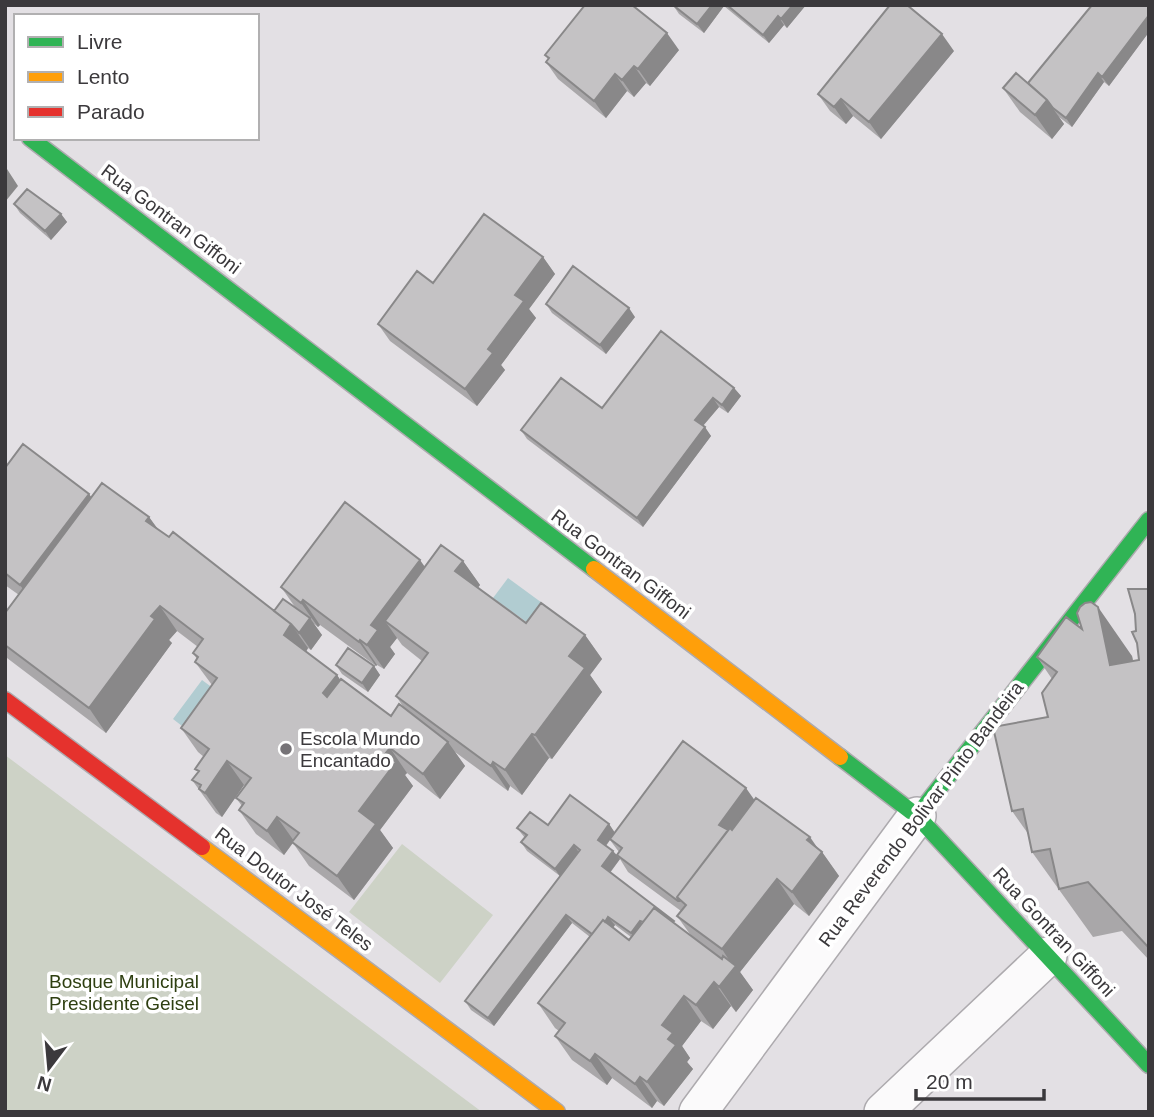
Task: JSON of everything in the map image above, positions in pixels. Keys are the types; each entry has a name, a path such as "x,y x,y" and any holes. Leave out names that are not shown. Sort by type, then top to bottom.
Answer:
{"street":[{"name":"Rua Gontran Giffoni","path":"33,140 917,816 1149,1065"},
{"name":"Rua Reverendo Bolivar Pinto Bandeira","path":"698,1112 917,816 1149,520"},
{"name":"Rua Doutor José Teles","path":"5,700 557,1112"},
{"path":"883,1112 1048,956"}],"green space":[{"name":"Bosque Municipal Presidente Geisel","path":"5,755 482,1112 5,1112"},
{"path":"402,844 493,915 440,983 349,912"}],"water":[{"path":"508,578 549,608 535,628 493,598"},
{"path":"202,680 221,694 191,733 173,719"}],"building":[{"path":"585,5 632,5 667,33 638,69 634,66 622,80 615,74 594,101 546,62 549,58 545,55"},
{"path":"673,5 712,5 697,24"},
{"path":"727,5 793,5 781,19 778,16 763,35"},
{"path":"890,5 907,5 942,34 869,122 841,99 834,107 818,94"},
{"path":"1092,5 1149,5 1149,15 1102,77 1098,73 1066,118 1028,83"},
{"path":"1016,73 1047,100 1035,115 1003,88"},
{"path":"27,189 61,214 45,231 14,204"},
{"path":"484,214 543,257 515,295 524,301 488,349 493,353 465,389 378,324 417,271 433,283"},
{"path":"573,266 629,308 600,345 546,304"},
{"path":"661,331 734,388 722,405 713,398 695,420 705,427 637,518 521,430 561,378 602,408"},
{"path":"23,444 89,494 20,585 5,573 5,468"},
{"path":"102,483 149,517 146,521 169,537 173,532 291,624 284,635 337,675 323,693 327,697 341,679 391,716 399,704 448,742 423,774 390,748 385,754 396,762 359,811 376,824 337,876 292,842 299,833 277,817 267,831 239,810 244,803 236,798 251,778 227,761 205,793 199,789 201,785 192,780 199,771 195,769 209,749 181,728 217,678 195,662 198,657 193,653 203,639 160,606 151,616 155,619 89,708 5,645 5,613"},
{"path":"345,502 420,560 371,625 378,630 367,645 281,587"},
{"path":"441,545 463,561 455,571 526,623 541,603 585,635 569,656 585,668 505,770 493,762 491,766 396,696 428,653 385,621"},
{"path":"1128,589 1149,589 1149,948 1088,882 1059,889 1050,849 1032,852 1023,809 1012,811 993,727 1048,717 1042,693 1057,672 1037,657 1066,617 1082,629 1077,613 1085,603 1091,602 1098,607 1110,665 1139,660 1137,643 1132,632 1136,631 1135,614"},
{"path":"283,599 310,618 299,633 274,611"},
{"path":"348,648 374,666 362,683 336,665"},
{"path":"683,741 746,788 719,825 728,830 677,897 678,901 617,855 622,848 610,839"},
{"path":"570,795 609,824 598,840 613,851 602,866 674,921 654,908 631,933 608,917 592,934 566,915 488,1018 465,1001 580,850 574,845 555,869 521,842 527,835 517,828 530,812 548,825"},
{"path":"756,798 810,837 807,840 822,852 792,892 777,879 722,949 677,916 686,905 677,897"},
{"path":"654,908 722,959 723,956 736,966 719,987 714,982 696,1005 684,996 662,1025 673,1033 668,1039 676,1045 647,1082 640,1077 635,1084 595,1054 590,1061 555,1036 565,1023 538,1003 603,920 629,940"}],"traffic: fast":[{"path":"33,140 594,569"},
{"path":"917,816 1149,520"},
{"path":"840,757 917,816 1149,1065"}],"traffic: slow":[{"path":"594,569 840,757"},
{"path":"202,847 557,1112"}],"traffic: jam":[{"path":"5,700 202,847"}],"place":[{"name":"Escola Mundo Encantado","path":"286,749"}]}
